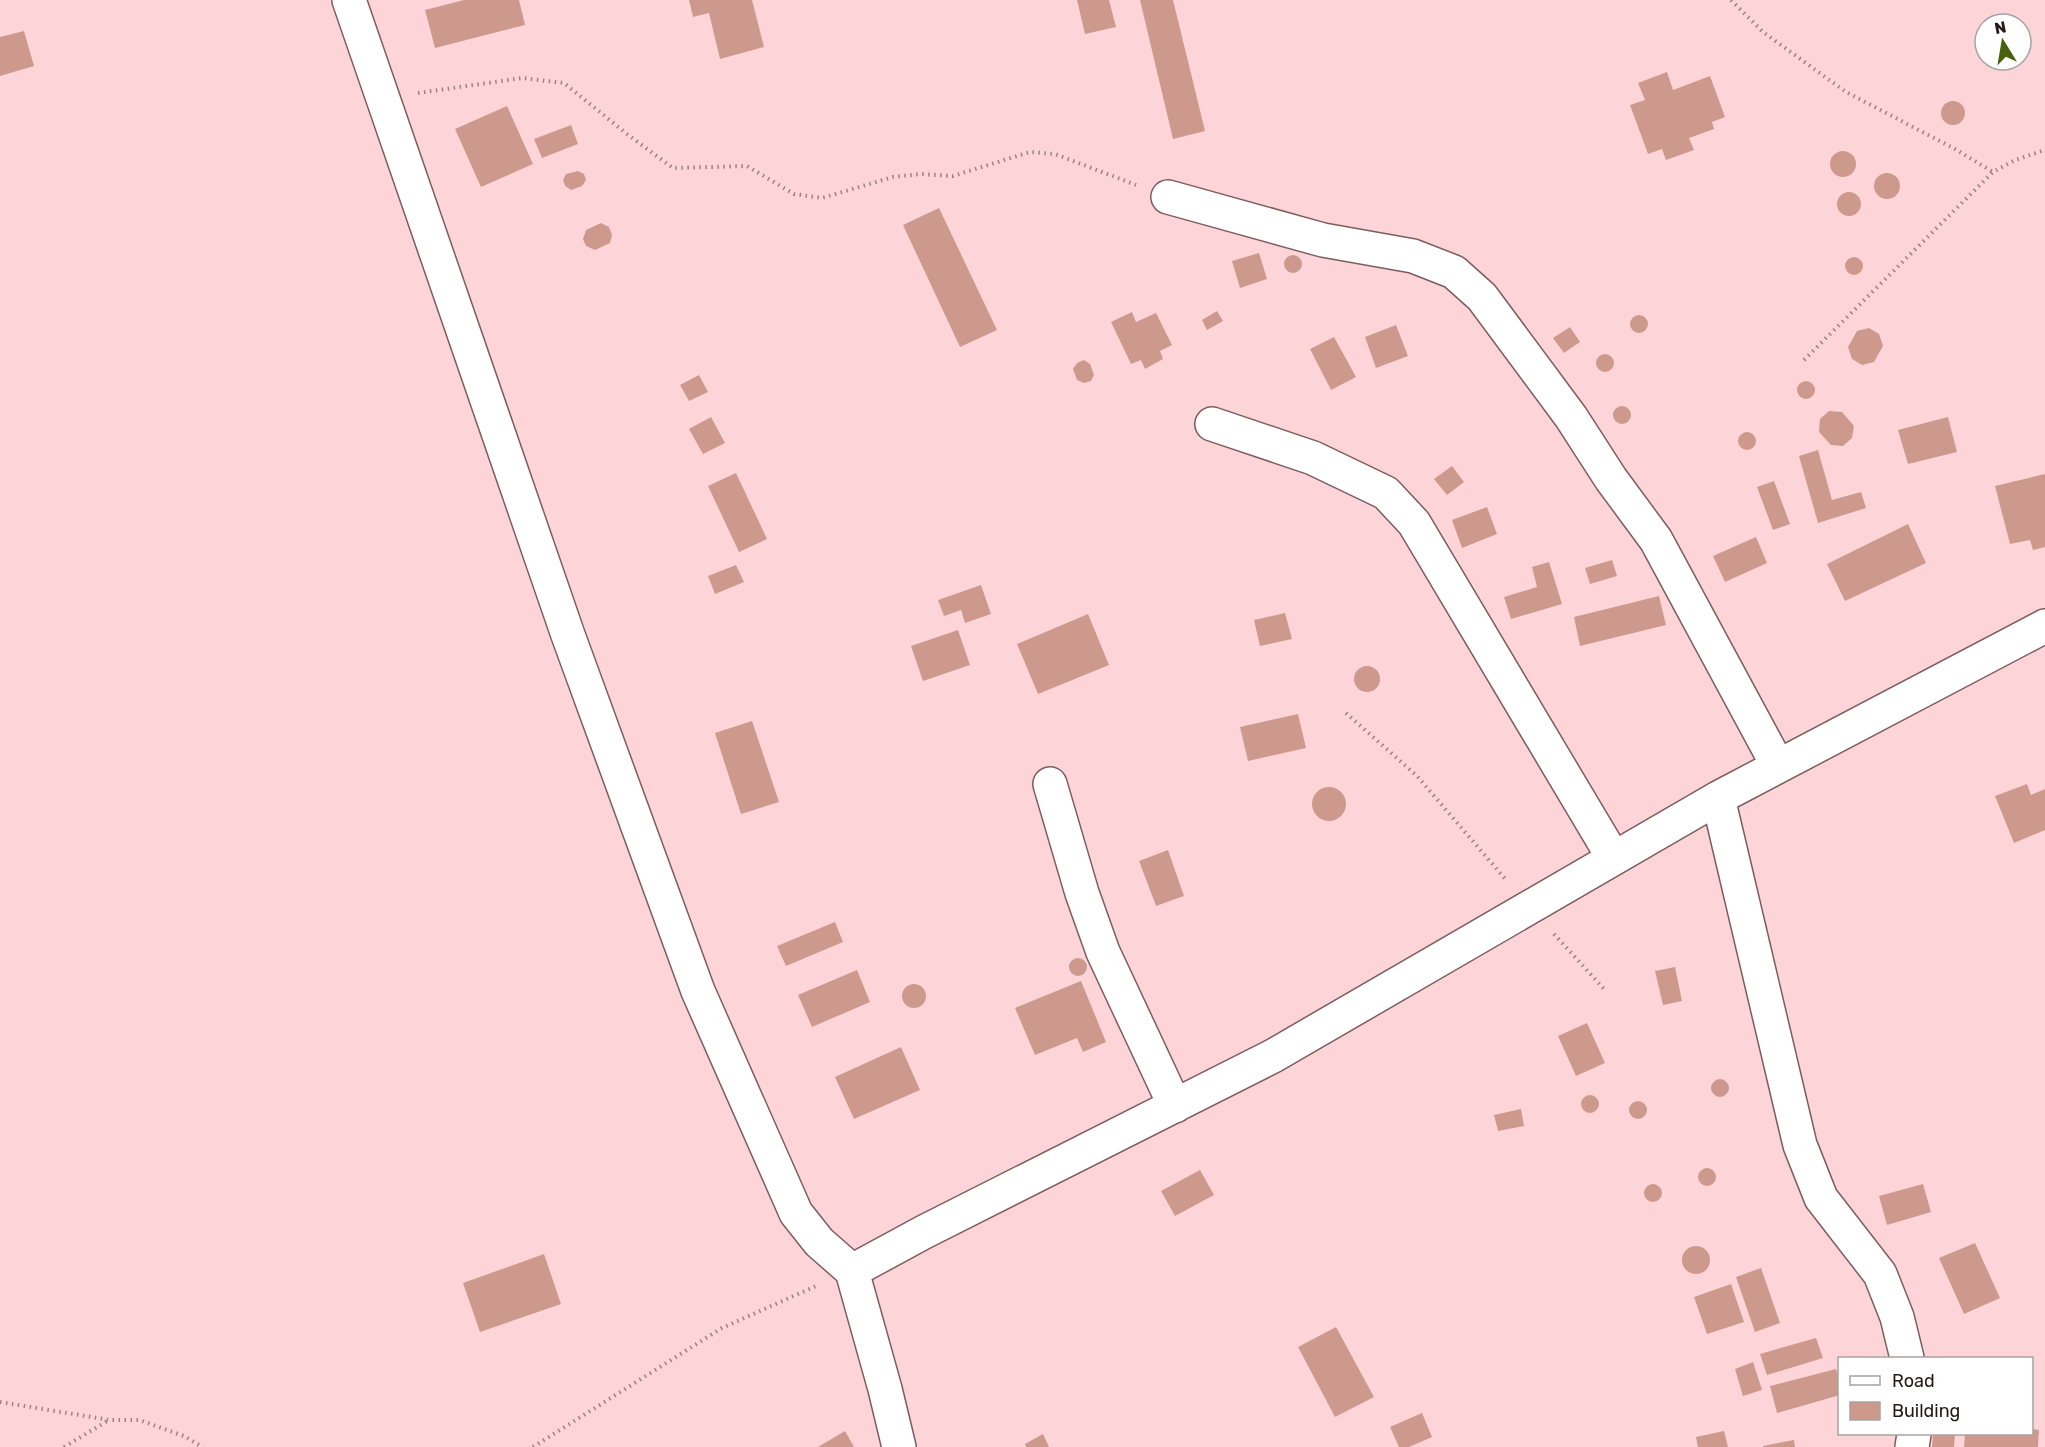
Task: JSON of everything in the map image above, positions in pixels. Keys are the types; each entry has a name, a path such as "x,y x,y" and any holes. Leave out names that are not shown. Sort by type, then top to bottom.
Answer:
{"street":[{"path":"349,0 568,635 698,991 796,1214 819,1242 852,1271 899,1447"},
{"path":"1168,197 1323,240 1413,256 1454,272 1482,297 1571,417 1611,479 1656,540 1778,766"},
{"path":"1212,424 1313,458 1386,493 1414,523 1613,857"},
{"path":"852,1271 924,1232 1273,1056 1718,798 2045,626"},
{"path":"1050,784 1102,952 1175,1106"},
{"path":"1718,798 1800,1145 1821,1198 1880,1274 1897,1317 1907,1357"}],"path":[{"path":"1731,0 1763,33 1846,92 1955,149 1993,172"},
{"path":"380,89 398,96 522,78 564,83 673,168 747,166 794,194 803,196 822,198 893,177 921,174 953,176 1030,152 1055,154 1168,197"},
{"path":"1803,360 1993,172 2015,160 2045,150"},
{"path":"1346,713 1417,776 1528,907 1605,990"},
{"path":"533,1447 722,1328 852,1271"},
{"path":"0,1402 110,1420 139,1420 184,1436 202,1447"},
{"path":"64,1447 110,1420"}],"building":[{"path":"464,0 519,0 525,25 435,48 425,10"},
{"path":"689,0 752,0 764,47 720,59 709,13 693,17"},
{"path":"1077,0 1109,0 1116,27 1085,34"},
{"path":"1140,0 1173,0 1205,131 1173,139"},
{"path":"24,31 34,66 0,76 0,37"},
{"path":"1667,72 1673,90 1710,76 1725,117 1712,122 1714,129 1689,138 1694,150 1666,160 1662,149 1648,154 1630,105 1645,100 1638,83"},
{"path":"1948,101 1958,101 1965,108 1965,118 1958,125 1948,125 1941,118 1941,108"},
{"path":"507,106 533,164 481,187 455,129"},
{"path":"571,125 578,144 542,158 534,139"},
{"path":"1843,151 1852,155 1856,164 1852,173 1843,177 1834,173 1830,164 1834,155"},
{"path":"578,171 584,174 586,180 582,186 571,190 565,186 563,180 566,174"},
{"path":"1887,173 1896,177 1900,186 1896,195 1887,199 1878,195 1874,186 1878,177"},
{"path":"1844,192 1854,192 1861,199 1861,209 1854,216 1844,216 1837,209 1837,199"},
{"path":"939,208 997,330 960,347 903,225"},
{"path":"601,223 609,227 612,235 610,243 595,250 586,246 583,239 586,230"},
{"path":"1259,253 1267,279 1240,288 1232,261"},
{"path":"1293,255 1299,258 1302,264 1299,270 1293,273 1287,270 1284,264 1287,258"},
{"path":"1854,257 1860,260 1863,266 1860,272 1854,275 1848,272 1845,266 1848,260"},
{"path":"1217,311 1223,321 1207,330 1202,320"},
{"path":"1132,312 1136,322 1156,313 1172,345 1160,351 1163,359 1145,369 1141,360 1131,364 1111,322"},
{"path":"1639,315 1645,318 1648,324 1645,330 1639,333 1633,330 1630,324 1633,318"},
{"path":"1396,325 1408,356 1376,368 1365,337"},
{"path":"1570,327 1580,342 1564,353 1553,338"},
{"path":"1869,328 1879,334 1883,346 1874,362 1862,365 1852,359 1848,347 1857,331"},
{"path":"1334,337 1356,377 1331,390 1310,349"},
{"path":"1605,354 1611,357 1614,363 1611,369 1605,372 1599,369 1596,363 1599,357"},
{"path":"1084,360 1090,364 1094,375 1091,381 1084,383 1077,380 1073,369 1077,363"},
{"path":"699,375 708,392 689,401 680,385"},
{"path":"1806,381 1812,384 1815,390 1812,396 1806,399 1800,396 1797,390 1800,384"},
{"path":"1622,406 1628,409 1631,415 1628,421 1622,424 1616,421 1613,415 1616,409"},
{"path":"1829,411 1842,412 1854,426 1852,438 1843,446 1831,445 1819,432 1820,419"},
{"path":"711,417 725,443 703,454 689,429"},
{"path":"1948,417 1957,452 1908,464 1898,430"},
{"path":"1747,432 1753,435 1756,441 1753,447 1747,450 1741,447 1738,441 1741,435"},
{"path":"1818,450 1832,500 1861,492 1866,508 1818,523 1799,456"},
{"path":"1452,466 1464,482 1447,495 1434,479"},
{"path":"736,473 767,539 739,552 708,486"},
{"path":"2045,474 2045,547 2033,550 2030,540 2010,544 1995,486"},
{"path":"1774,481 1790,524 1773,530 1757,487"},
{"path":"1487,507 1497,534 1462,548 1452,520"},
{"path":"1908,524 1926,563 1845,601 1827,564"},
{"path":"1756,537 1767,563 1725,582 1713,556"},
{"path":"1612,560 1617,576 1590,584 1585,568"},
{"path":"1549,562 1562,604 1511,619 1504,597 1537,587 1532,567"},
{"path":"736,565 744,582 715,594 708,576"},
{"path":"981,585 991,614 965,623 961,610 944,616 938,600"},
{"path":"1659,596 1666,625 1580,646 1574,617"},
{"path":"1285,613 1292,639 1260,646 1254,620"},
{"path":"1088,614 1109,665 1038,694 1017,644"},
{"path":"958,630 970,665 923,681 911,646"},
{"path":"1367,666 1376,670 1380,679 1376,688 1367,692 1358,688 1354,679 1358,670"},
{"path":"1298,714 1306,748 1248,761 1240,727"},
{"path":"752,721 779,802 741,814 715,733"},
{"path":"2027,784 2031,795 2045,789 2045,830 2014,843 1995,796"},
{"path":"1329,787 1341,792 1346,804 1341,816 1329,821 1317,816 1312,804 1317,792"},
{"path":"1168,850 1184,896 1156,906 1139,861"},
{"path":"835,922 843,942 786,966 777,946"},
{"path":"1078,958 1084,961 1087,967 1084,973 1078,976 1072,973 1069,967 1072,961"},
{"path":"1675,967 1682,1001 1663,1005 1655,971"},
{"path":"857,970 870,1002 812,1027 798,995"},
{"path":"1081,981 1106,1042 1083,1052 1077,1038 1035,1055 1015,1008"},
{"path":"914,984 923,987 926,996 923,1005 914,1008 905,1005 902,996 905,987"},
{"path":"1587,1023 1605,1063 1576,1076 1558,1036"},
{"path":"901,1047 920,1090 854,1119 835,1077"},
{"path":"1720,1079 1726,1082 1729,1088 1726,1094 1720,1097 1714,1094 1711,1088 1714,1082"},
{"path":"1590,1095 1596,1098 1599,1104 1596,1110 1590,1113 1584,1110 1581,1104 1584,1098"},
{"path":"1638,1101 1644,1104 1647,1110 1644,1116 1638,1119 1632,1116 1629,1110 1632,1104"},
{"path":"1521,1109 1524,1126 1498,1131 1494,1115"},
{"path":"1707,1168 1713,1171 1716,1177 1713,1183 1707,1186 1701,1183 1698,1177 1701,1171"},
{"path":"1200,1170 1214,1195 1175,1216 1161,1191"},
{"path":"1653,1184 1659,1187 1662,1193 1659,1199 1653,1202 1647,1199 1644,1193 1647,1187"},
{"path":"1923,1184 1931,1212 1887,1225 1879,1196"},
{"path":"1975,1243 2000,1298 1964,1314 1939,1258"},
{"path":"1696,1246 1706,1250 1710,1260 1706,1270 1696,1274 1686,1270 1682,1260 1686,1250"},
{"path":"544,1254 561,1304 480,1332 463,1283"},
{"path":"1761,1268 1780,1323 1755,1332 1736,1277"},
{"path":"1731,1284 1744,1322 1707,1334 1694,1297"},
{"path":"1336,1327 1374,1397 1335,1417 1298,1347"},
{"path":"1816,1338 1823,1358 1767,1375 1760,1354"},
{"path":"1753,1362 1762,1390 1743,1396 1735,1369"},
{"path":"1836,1369 1838,1376 1838,1396 1777,1413 1770,1386"},
{"path":"1422,1413 1432,1437 1409,1447 1399,1447 1390,1427"},
{"path":"2033,1429 2039,1430 2038,1447 1964,1447 1965,1435 2033,1435"},
{"path":"845,1431 854,1447 818,1447"},
{"path":"1724,1431 1728,1447 1698,1447 1696,1437"},
{"path":"1043,1434 1049,1447 1026,1447 1025,1444"},
{"path":"1933,1435 1955,1435 1954,1447 1932,1447"},
{"path":"1794,1440 1795,1447 1763,1447 1763,1446"}]}
